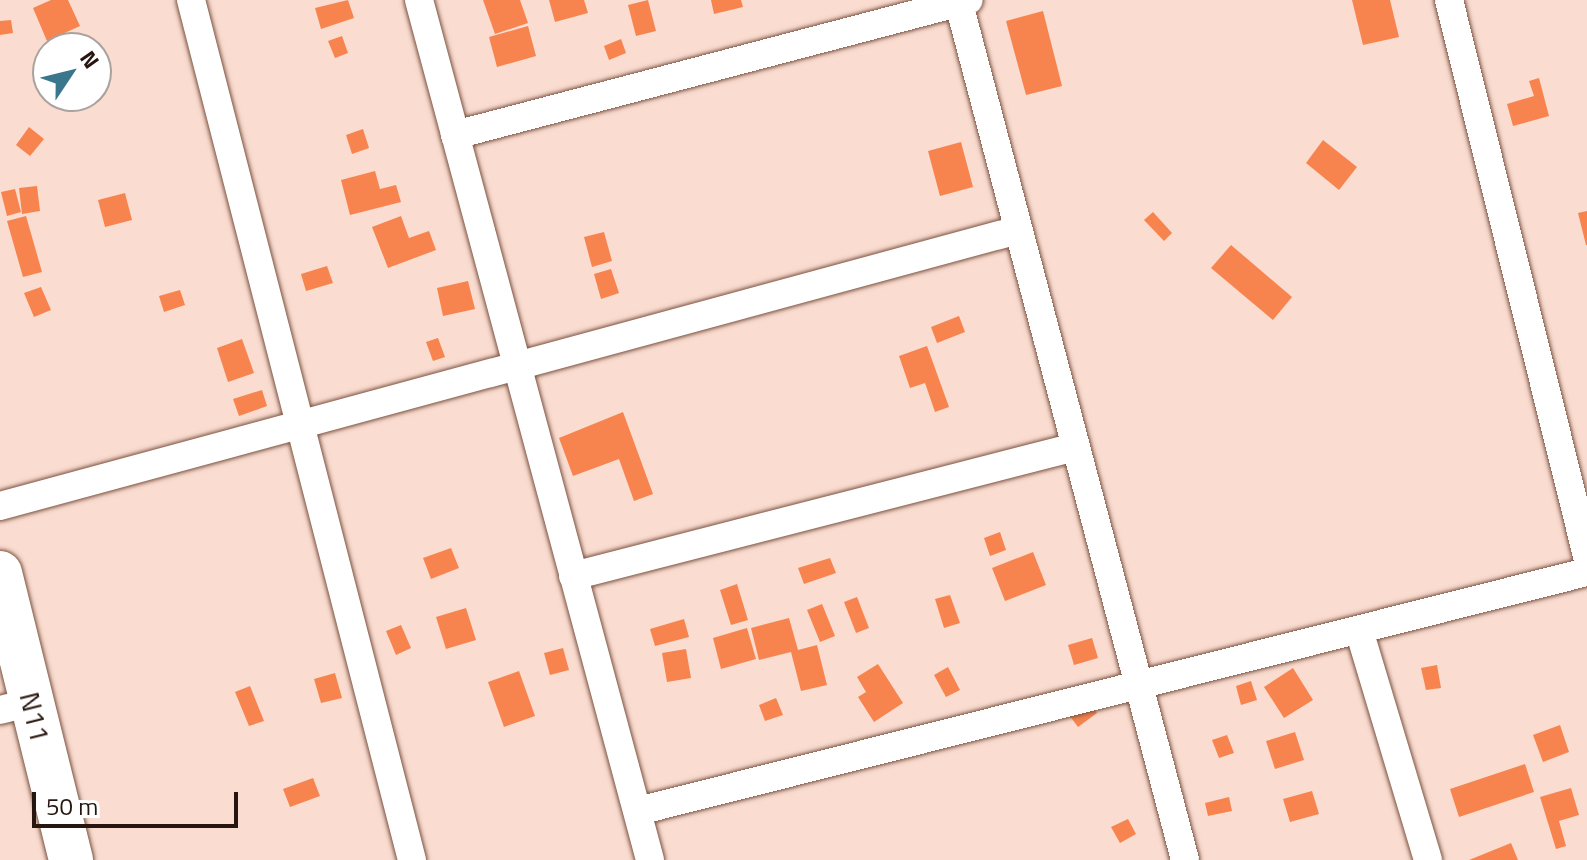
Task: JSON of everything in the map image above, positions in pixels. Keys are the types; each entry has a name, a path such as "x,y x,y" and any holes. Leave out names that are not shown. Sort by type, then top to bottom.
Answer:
{"main road":[{"name":"N11","path":"0,573 16,706 71,860"}],"street":[{"path":"191,0 412,860"},
{"path":"419,0 650,860"},
{"path":"1449,0 1587,556"},
{"path":"455,135 962,1 1018,230 1185,860"},
{"path":"0,506 1018,230"},
{"path":"573,576 1075,447"},
{"path":"638,811 1587,572"},
{"path":"1359,630 1428,860"}],"building":[{"path":"51,0 68,0 80,26 67,32 43,32 33,8"},
{"path":"348,0 354,18 321,29 315,8"},
{"path":"483,0 520,0 528,23 495,34"},
{"path":"549,0 584,0 588,13 555,22"},
{"path":"648,0 656,31 636,36 628,5"},
{"path":"711,0 741,0 743,7 714,14"},
{"path":"1352,0 1390,0 1399,37 1363,45"},
{"path":"1043,11 1062,86 1026,95 1006,21"},
{"path":"11,20 13,33 0,35 0,21"},
{"path":"528,26 536,56 497,67 489,37"},
{"path":"342,36 348,53 335,58 328,41"},
{"path":"621,39 626,53 609,60 604,46"},
{"path":"1539,78 1549,116 1513,126 1507,104 1534,96 1529,81"},
{"path":"29,127 44,139 30,156 16,145"},
{"path":"363,129 369,148 352,154 346,135"},
{"path":"1323,140 1357,167 1339,190 1306,163"},
{"path":"961,142 973,187 940,196 928,151"},
{"path":"375,171 380,189 396,185 401,202 350,215 341,180"},
{"path":"37,186 40,211 22,214 19,188"},
{"path":"15,189 21,212 7,216 1,192"},
{"path":"125,193 132,220 105,227 98,200"},
{"path":"1587,211 1587,245 1586,245 1578,213"},
{"path":"1153,212 1172,233 1164,241 1144,220"},
{"path":"26,216 42,272 23,277 7,221"},
{"path":"401,216 409,238 429,231 436,250 388,268 372,227"},
{"path":"604,232 612,261 592,267 584,237"},
{"path":"1231,245 1292,297 1273,320 1211,268"},
{"path":"327,266 333,283 306,291 301,274"},
{"path":"611,269 619,293 601,299 594,274"},
{"path":"468,281 475,309 443,316 437,288"},
{"path":"41,287 51,310 34,317 24,293"},
{"path":"180,290 185,305 164,312 159,296"},
{"path":"959,316 965,332 937,343 931,327"},
{"path":"438,338 445,357 433,361 426,342"},
{"path":"242,339 254,373 228,382 217,348"},
{"path":"927,346 949,407 935,412 925,383 910,388 899,356"},
{"path":"262,390 267,406 239,416 233,399"},
{"path":"623,412 653,494 634,501 619,459 573,476 559,438"},
{"path":"1000,532 1006,550 990,556 984,538"},
{"path":"451,548 459,568 431,579 423,558"},
{"path":"1033,552 1046,585 1005,601 992,568"},
{"path":"830,558 836,573 804,584 798,568"},
{"path":"737,584 748,620 731,625 720,590"},
{"path":"950,595 960,623 944,628 935,599"},
{"path":"857,597 869,628 856,633 844,602"},
{"path":"822,604 835,636 820,642 807,610"},
{"path":"466,608 476,640 446,649 436,617"},
{"path":"789,618 798,650 817,645 827,685 801,691 791,652 759,660 751,628"},
{"path":"684,619 689,637 655,646 650,629"},
{"path":"401,625 411,648 396,655 386,631"},
{"path":"747,628 756,659 721,669 713,638"},
{"path":"1092,638 1098,658 1074,665 1068,645"},
{"path":"563,648 569,670 550,675 544,653"},
{"path":"686,649 691,678 667,682 662,653"},
{"path":"878,664 903,703 874,722 858,697 866,692 857,677"},
{"path":"1437,665 1441,688 1426,690 1421,668"},
{"path":"948,667 960,690 946,697 934,675"},
{"path":"1293,668 1313,700 1284,718 1264,687"},
{"path":"519,671 535,716 504,727 488,682"},
{"path":"335,673 342,698 321,703 314,679"},
{"path":"1251,681 1257,700 1241,705 1236,686"},
{"path":"250,686 264,721 249,726 235,692"},
{"path":"776,698 783,715 765,721 759,705"},
{"path":"1087,701 1097,713 1078,727 1069,715"},
{"path":"1560,725 1569,752 1543,762 1533,735"},
{"path":"1295,732 1304,760 1275,769 1266,741"},
{"path":"1227,735 1234,753 1219,758 1212,740"},
{"path":"1525,764 1534,792 1459,817 1450,789"},
{"path":"313,778 320,796 290,807 283,789"},
{"path":"1571,788 1579,815 1559,821 1566,846 1556,849 1540,797"},
{"path":"1312,791 1319,814 1290,822 1283,799"},
{"path":"1229,797 1232,811 1208,816 1205,803"},
{"path":"1128,819 1136,834 1120,843 1111,827"},
{"path":"1511,843 1518,860 1469,860"}]}
